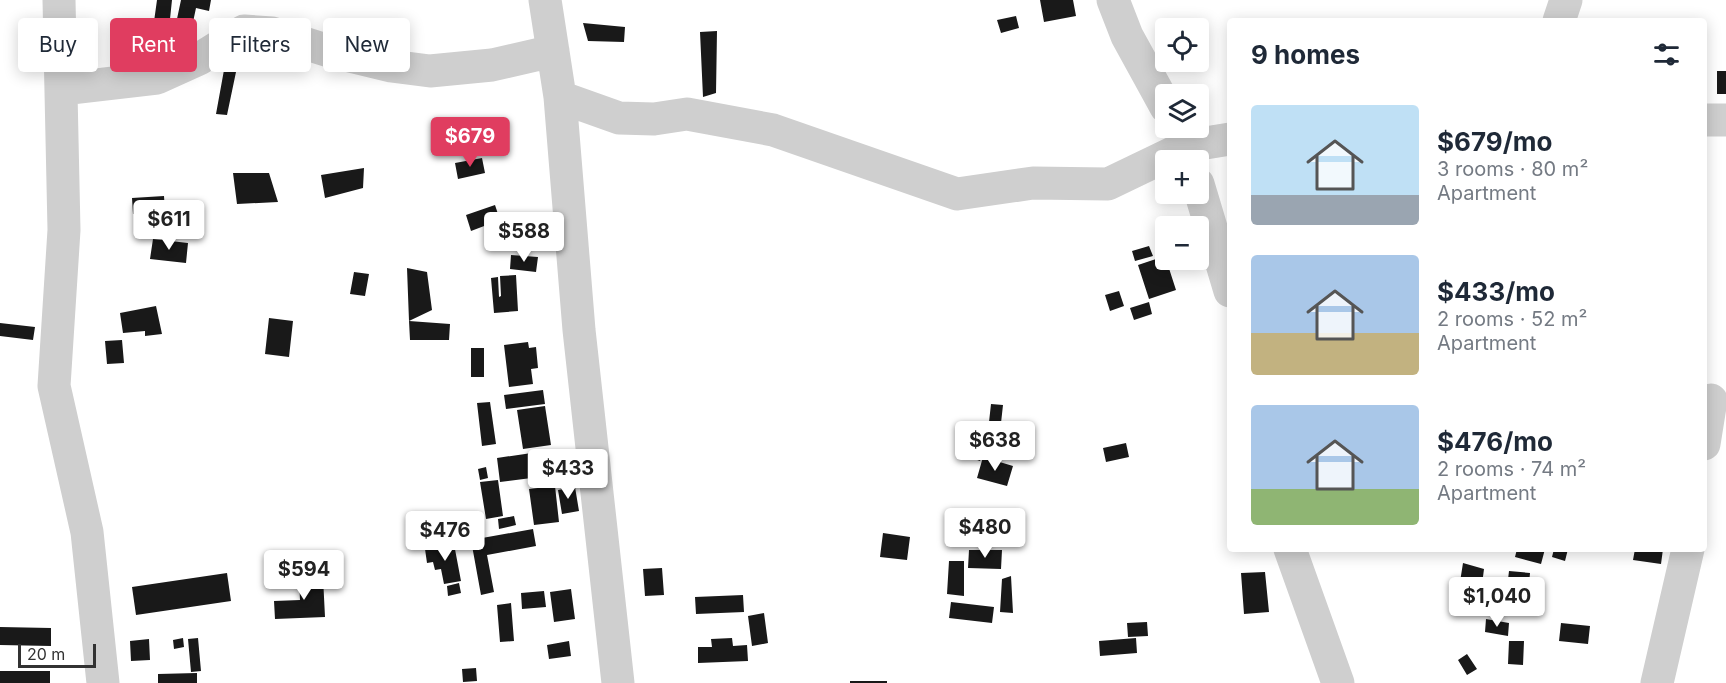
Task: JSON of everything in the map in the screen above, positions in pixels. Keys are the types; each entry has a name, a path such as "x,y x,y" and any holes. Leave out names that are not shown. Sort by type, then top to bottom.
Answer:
{"street":[{"path":"59,0 64,230 54,386 87,532 103,683"},
{"path":"545,0 560,97 579,330 618,683"},
{"path":"1113,0 1126,36 1155,87"},
{"path":"1560,18 1566,0"},
{"path":"62,89 157,78 199,59 244,31 272,33 329,51 391,66 430,71 492,65 553,51"},
{"path":"560,97 620,118 654,119 687,114 773,130 957,194 1033,183 1108,184 1185,145 1227,139"},
{"path":"1707,120 1726,120"},
{"path":"1204,204 1227,281"},
{"path":"1707,425 1711,400"},
{"path":"1291,552 1338,683"},
{"path":"1657,683 1687,552"}],"building":[{"path":"157,0 172,0 170,18 154,18"},
{"path":"181,0 211,0 209,11 196,8 194,18 177,18"},
{"path":"1040,0 1073,0 1076,16 1044,22"},
{"path":"1016,16 1019,28 1001,33 997,20"},
{"path":"583,23 625,27 624,42 588,41"},
{"path":"717,31 716,93 703,97 700,32"},
{"path":"1717,71 1726,71 1726,94 1717,94"},
{"path":"224,72 236,72 227,115 216,114"},
{"path":"482,158 485,173 458,179 455,163"},
{"path":"364,168 363,188 325,198 321,175"},
{"path":"233,173 269,173 278,202 237,204"},
{"path":"164,196 165,212 133,214 132,198"},
{"path":"495,205 500,220 471,231 466,215"},
{"path":"153,239 188,243 186,263 150,259"},
{"path":"1149,246 1153,256 1135,261 1132,251"},
{"path":"511,255 538,257 536,272 510,269"},
{"path":"1155,259 1155,270 1170,270 1176,290 1149,299 1138,265"},
{"path":"407,268 427,272 432,310 409,321"},
{"path":"354,272 369,274 365,296 350,294"},
{"path":"516,275 518,311 494,313 491,278 498,277 499,297 501,296 500,276"},
{"path":"1119,291 1124,306 1110,311 1105,295"},
{"path":"1149,302 1152,314 1134,320 1130,308"},
{"path":"156,306 162,334 145,336 145,331 123,333 120,313"},
{"path":"269,318 293,321 289,357 265,354"},
{"path":"409,321 450,324 449,340 410,340"},
{"path":"0,323 35,327 33,340 0,336"},
{"path":"122,340 124,363 107,364 105,341"},
{"path":"528,342 529,348 536,347 538,368 531,369 533,384 509,387 504,345"},
{"path":"471,348 484,348 484,377 471,377"},
{"path":"543,390 545,404 506,409 504,395"},
{"path":"490,402 496,444 482,446 477,403"},
{"path":"991,404 1003,405 1001,423 989,422"},
{"path":"545,406 551,445 523,449 517,410"},
{"path":"1003,421 1034,426 1033,439 1001,435"},
{"path":"972,427 990,432 980,461 963,455"},
{"path":"1126,443 1129,457 1106,462 1103,448"},
{"path":"552,450 555,475 500,482 497,458"},
{"path":"983,457 1013,466 1007,486 977,478"},
{"path":"486,467 488,478 480,480 478,469"},
{"path":"498,480 503,516 486,519 480,482"},
{"path":"555,486 559,522 534,525 529,489"},
{"path":"575,487 579,511 562,514 558,490"},
{"path":"514,516 516,525 499,529 498,519"},
{"path":"533,529 536,546 487,555 494,592 481,595 471,540"},
{"path":"883,533 910,537 907,560 880,557"},
{"path":"454,544 461,581 444,584 441,569 435,570 433,562 427,563 425,549"},
{"path":"969,550 1002,550 1001,569 968,568"},
{"path":"1516,552 1544,552 1541,564 1515,557"},
{"path":"1553,552 1567,552 1565,561 1552,557"},
{"path":"1634,552 1663,552 1661,564 1633,560"},
{"path":"949,561 964,561 964,596 947,594"},
{"path":"1463,563 1484,569 1479,608 1457,601"},
{"path":"662,568 664,595 645,596 643,569"},
{"path":"1509,571 1530,573 1527,608 1505,605"},
{"path":"1265,572 1269,612 1244,614 1241,573"},
{"path":"227,573 231,601 136,615 132,587"},
{"path":"1011,576 1013,613 1000,612 1002,579"},
{"path":"323,577 325,617 275,619 274,601 300,600 299,578"},
{"path":"459,583 461,593 448,596 447,586"},
{"path":"571,589 575,619 554,622 550,592"},
{"path":"544,591 546,607 522,609 521,593"},
{"path":"743,595 744,612 696,614 695,597"},
{"path":"951,602 994,607 992,623 949,618"},
{"path":"511,603 514,641 500,642 497,605"},
{"path":"764,613 768,643 752,646 748,616"},
{"path":"1486,619 1509,623 1508,636 1485,632"},
{"path":"1147,622 1148,636 1128,637 1127,623"},
{"path":"1561,623 1590,626 1588,644 1559,641"},
{"path":"0,627 51,628 51,646 0,645"},
{"path":"183,638 184,647 174,649 173,640"},
{"path":"198,638 201,671 191,672 188,639"},
{"path":"732,638 733,646 747,645 748,661 698,663 698,647 712,647 711,639"},
{"path":"1136,638 1137,653 1100,656 1099,641"},
{"path":"149,639 150,660 131,661 130,641"},
{"path":"569,641 571,656 549,659 547,645"},
{"path":"1509,641 1524,641 1523,665 1508,664"},
{"path":"1467,654 1477,669 1467,675 1458,660"},
{"path":"476,668 477,681 463,682 462,669"},
{"path":"0,671 50,671 50,683 0,683"},
{"path":"197,673 197,683 158,683 158,674"},
{"path":"850,681 887,681 887,683 850,683"}]}
